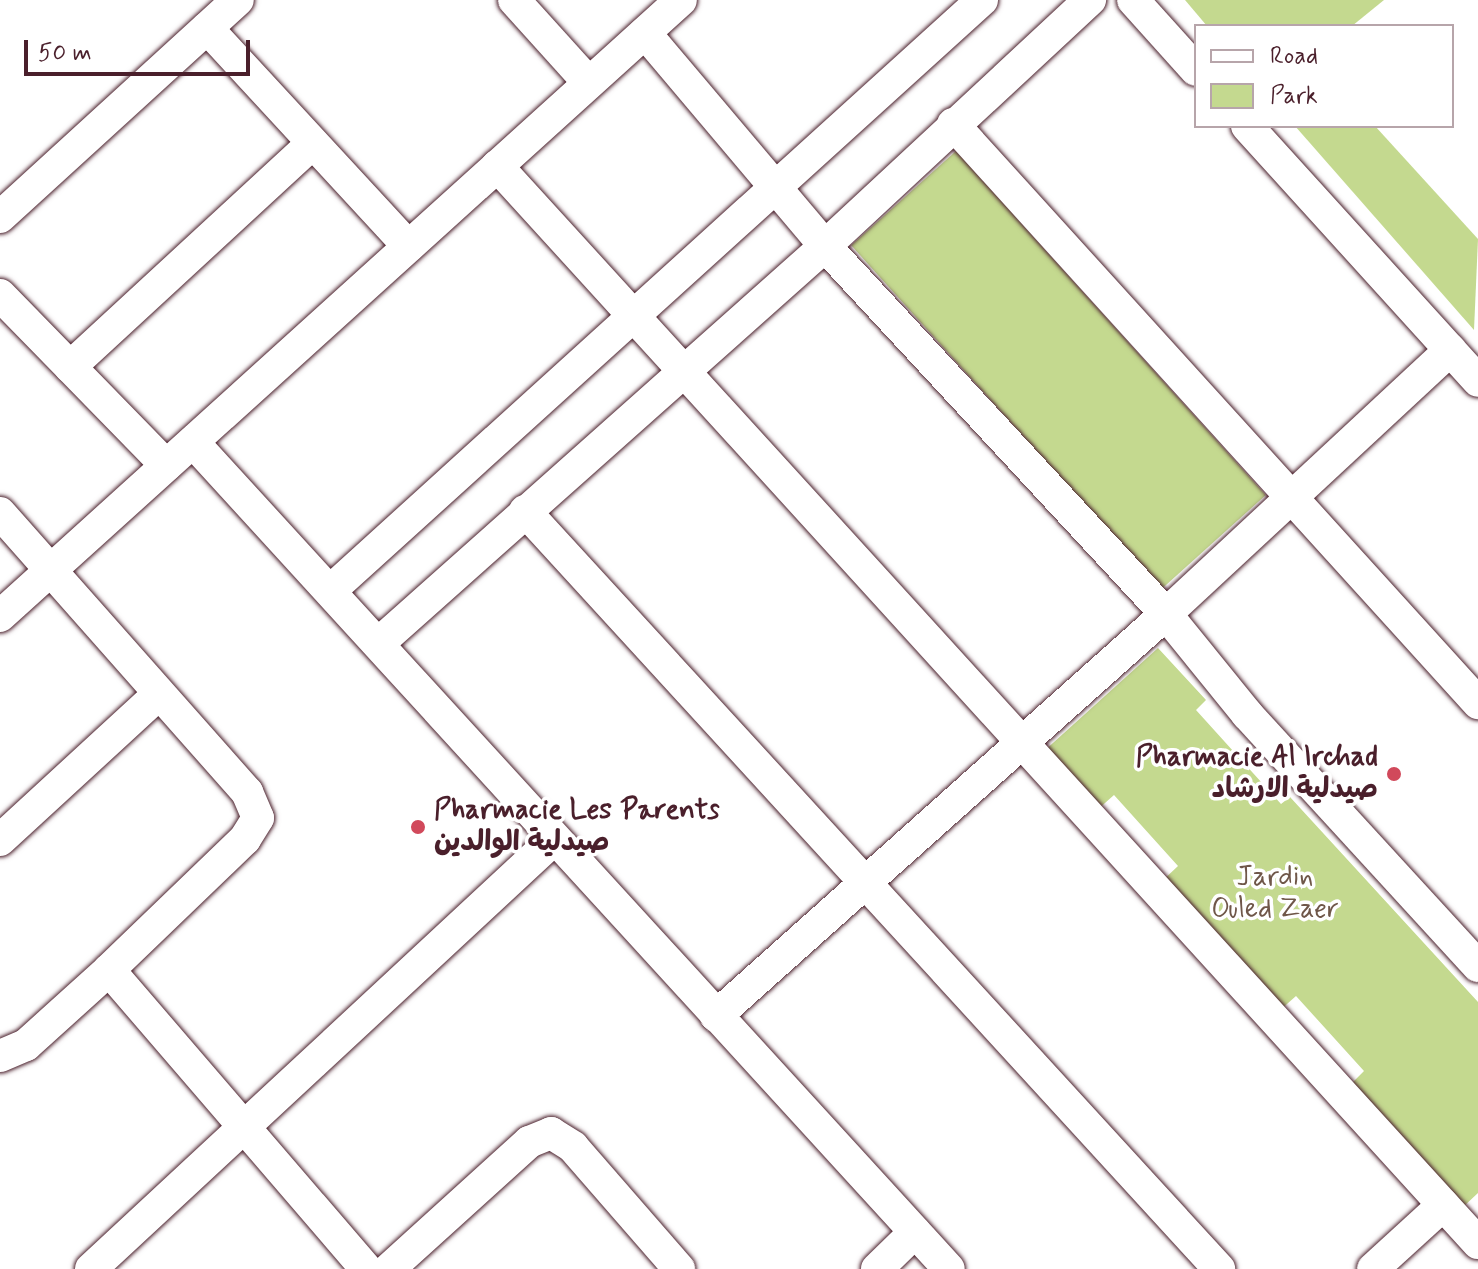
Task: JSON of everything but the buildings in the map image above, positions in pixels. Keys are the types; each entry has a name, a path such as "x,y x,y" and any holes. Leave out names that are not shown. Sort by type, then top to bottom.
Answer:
{"street":[{"path":"0,217 238,0"},
{"path":"514,0 588,82"},
{"path":"0,616 681,0"},
{"path":"330,591 777,190 982,0"},
{"path":"379,643 825,246 1090,0"},
{"path":"1133,0 1194,68"},
{"path":"207,28 408,246"},
{"path":"645,33 825,246 1166,614 1247,714 1478,966"},
{"path":"953,124 1478,703"},
{"path":"1249,128 1478,381"},
{"path":"70,367 313,143"},
{"path":"497,166 1478,1243"},
{"path":"0,295 166,465"},
{"path":"716,1016 1166,614 1450,350"},
{"path":"193,442 379,643 552,841 949,1269"},
{"path":"525,511 1219,1269"},
{"path":"0,513 247,792 258,818 245,839 109,970 26,1045 0,1056"},
{"path":"0,840 159,694"},
{"path":"91,1269 552,841"},
{"path":"109,970 366,1269"},
{"path":"389,1269 529,1142 551,1133 573,1147 679,1269"},
{"path":"1373,1269 1443,1205"},
{"path":"877,1269 915,1232"}],"green space":[{"path":"1185,0 1384,0 1354,24 1205,24"},
{"path":"1297,128 1377,128 1478,239 1474,330"},
{"path":"956,151 1266,495 1161,589 851,245"},
{"name":"Jardin Ouled Zaer","path":"1158,648 1206,700 1196,710 1281,804 1290,797 1478,1002 1478,1193 1463,1207 1351,1084 1364,1071 1296,996 1278,1012 1161,882 1178,866 1114,795 1096,811 1043,752"}],"place":[{"name":"Pharmacie Al Irchad صيدلية الارشاد","path":"1394,774"},
{"name":"Pharmacie Les Parents صيدلية الوالدين","path":"418,827"}]}
